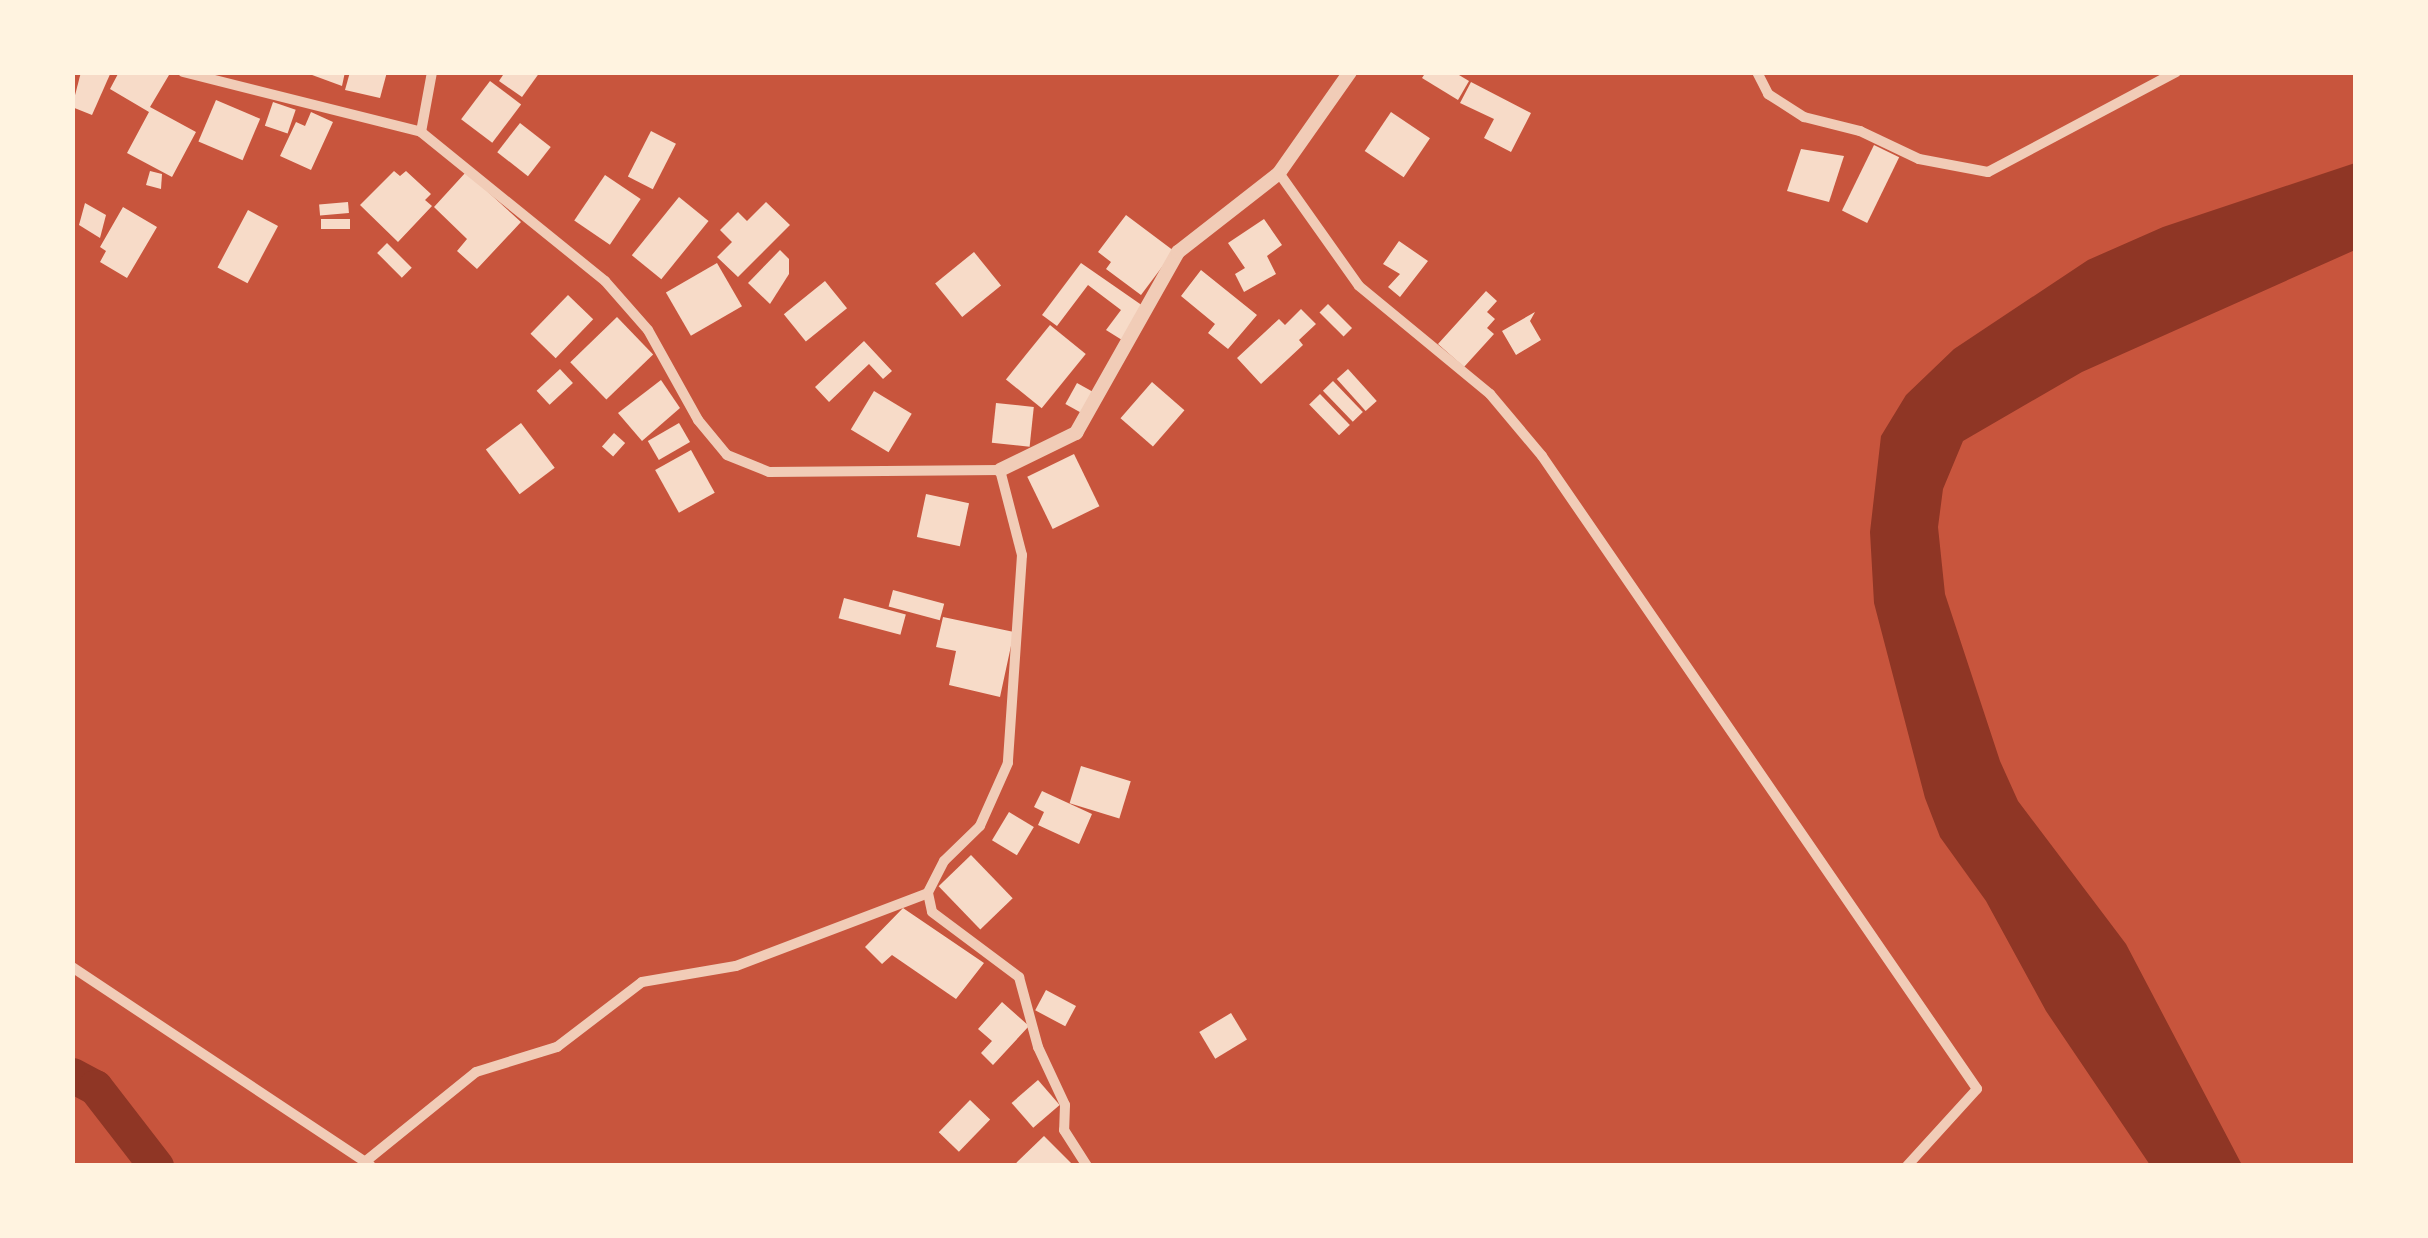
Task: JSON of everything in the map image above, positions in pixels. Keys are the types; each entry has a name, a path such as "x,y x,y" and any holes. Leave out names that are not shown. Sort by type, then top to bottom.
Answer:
{"street":[{"path":"183,72 421,132 605,280 648,330 698,420 727,455 769,472 1000,470 1076,434 1178,252 1279,173 1350,72"},
{"path":"421,132 432,72"},
{"path":"1757,72 1768,94 1804,117 1860,131 1920,159 1988,172 2176,72"},
{"path":"1279,173 1358,286 1490,394 1542,456 1977,1089 1907,1166"},
{"path":"1000,470 1022,555 1008,762 980,826 944,861 928,893 932,912 1019,978 1032,1030 1065,1105 1064,1130 1087,1166"},
{"path":"72,966 368,1163 476,1072 557,1047 642,982 754,960 928,893"}],"shaded area":[{"path":"2355,163 2355,250 2082,372 1963,441 1943,489 1938,527 1945,594 2000,761 2018,801 2126,944 2242,1165 2150,1165 2046,1011 1986,901 1940,837 1925,798 1874,603 1870,532 1881,436 1906,395 1954,349 2088,260 2163,227"}],"building":[{"path":"81,72 111,72 92,115 72,107"},
{"path":"119,72 169,75 150,107 196,132 172,177 127,153 149,112 110,89"},
{"path":"304,72 345,72 342,86"},
{"path":"350,72 387,72 380,98 345,90"},
{"path":"505,72 540,72 522,97 499,81"},
{"path":"1426,72 1454,72 1469,81 1458,100 1422,78"},
{"path":"490,81 521,104 492,143 461,119"},
{"path":"1471,82 1531,113 1511,152 1484,138 1494,119 1460,103"},
{"path":"216,100 260,119 243,160 198,141"},
{"path":"273,102 296,110 288,133 265,126"},
{"path":"311,112 333,122 311,170 280,156 296,122 305,126"},
{"path":"1391,112 1430,138 1404,177 1365,151"},
{"path":"520,123 551,147 528,176 497,152"},
{"path":"651,131 676,144 653,189 628,176"},
{"path":"1874,145 1899,157 1867,223 1842,211"},
{"path":"1801,149 1844,156 1829,202 1787,191"},
{"path":"150,171 162,174 161,189 146,185"},
{"path":"394,171 400,176 406,171 431,194 425,200 432,206 398,242 360,205"},
{"path":"466,172 521,222 477,269 457,251 467,239 434,207"},
{"path":"605,175 641,199 610,245 574,221"},
{"path":"679,197 709,221 661,279 632,255"},
{"path":"348,202 349,213 320,215 319,205"},
{"path":"766,202 790,225 738,277 717,257 732,242 720,230 738,212 747,221"},
{"path":"85,203 106,215 100,238 79,225"},
{"path":"123,207 157,227 127,278 100,262 106,251 100,247"},
{"path":"248,210 278,226 248,283 217,267"},
{"path":"1126,215 1174,251 1141,295 1106,269 1111,262 1098,252"},
{"path":"321,219 350,219 350,229 321,229"},
{"path":"1264,219 1282,245 1267,256 1276,274 1244,292 1235,274 1245,268 1228,243"},
{"path":"1399,241 1428,261 1400,297 1388,287 1400,274 1383,264"},
{"path":"387,243 412,268 402,278 377,253"},
{"path":"780,250 789,259 789,274 770,304 748,283"},
{"path":"974,252 1001,285 962,317 935,283"},
{"path":"717,263 742,306 691,336 666,292"},
{"path":"1081,263 1143,306 1122,340 1106,330 1121,310 1088,285 1057,326 1042,315"},
{"path":"1201,270 1257,315 1228,349 1208,333 1215,324 1181,296"},
{"path":"825,281 847,308 806,342 784,314"},
{"path":"1486,291 1497,301 1487,312 1495,319 1487,328 1494,334 1464,367 1438,344"},
{"path":"568,295 593,319 556,358 530,334"},
{"path":"1328,304 1352,328 1344,337 1320,312"},
{"path":"1301,309 1316,324 1299,340 1303,345 1261,384 1237,358 1279,319 1285,325"},
{"path":"1535,312 1530,321 1541,340 1516,355 1502,331"},
{"path":"617,317 653,354 606,400 570,362"},
{"path":"1050,325 1086,354 1042,408 1006,379"},
{"path":"864,341 892,371 883,379 869,364 829,402 815,387"},
{"path":"560,369 573,383 550,405 537,391"},
{"path":"1348,369 1377,401 1366,411 1337,379"},
{"path":"661,380 680,408 642,441 618,413"},
{"path":"1333,381 1363,412 1353,422 1323,391"},
{"path":"1152,382 1184,410 1153,446 1121,418"},
{"path":"1077,383 1093,392 1081,413 1065,404"},
{"path":"874,391 912,414 889,452 851,430"},
{"path":"1320,394 1350,425 1339,435 1309,404"},
{"path":"996,403 1034,407 1030,447 992,443"},
{"path":"521,423 555,468 520,494 486,449"},
{"path":"679,423 690,442 659,460 648,441"},
{"path":"614,433 625,443 613,456 602,446"},
{"path":"691,450 715,493 679,513 655,470"},
{"path":"1074,454 1099,506 1053,529 1027,477"},
{"path":"926,494 969,503 960,546 917,537"},
{"path":"893,590 944,604 940,620 889,606"},
{"path":"844,598 906,615 900,635 839,618"},
{"path":"943,617 1014,632 1000,697 949,685 956,651 936,647"},
{"path":"1081,766 1131,781 1119,818 1070,803"},
{"path":"1042,791 1092,814 1079,844 1038,825 1044,812 1034,807"},
{"path":"1009,812 1034,827 1017,855 992,840"},
{"path":"971,855 1013,898 980,929 939,886"},
{"path":"903,908 984,963 956,999 892,955 882,964 865,947"},
{"path":"1046,990 1076,1006 1065,1026 1035,1010"},
{"path":"1002,1002 1029,1026 993,1065 981,1053 992,1041 978,1029"},
{"path":"1231,1013 1247,1040 1215,1059 1199,1032"},
{"path":"1038,1080 1060,1105 1033,1128 1012,1103"},
{"path":"970,1100 990,1119 959,1152 939,1132"},
{"path":"1044,1136 1074,1166 1013,1166"}],"waterway":[{"path":"72,1075 95,1087 156,1166"}]}
